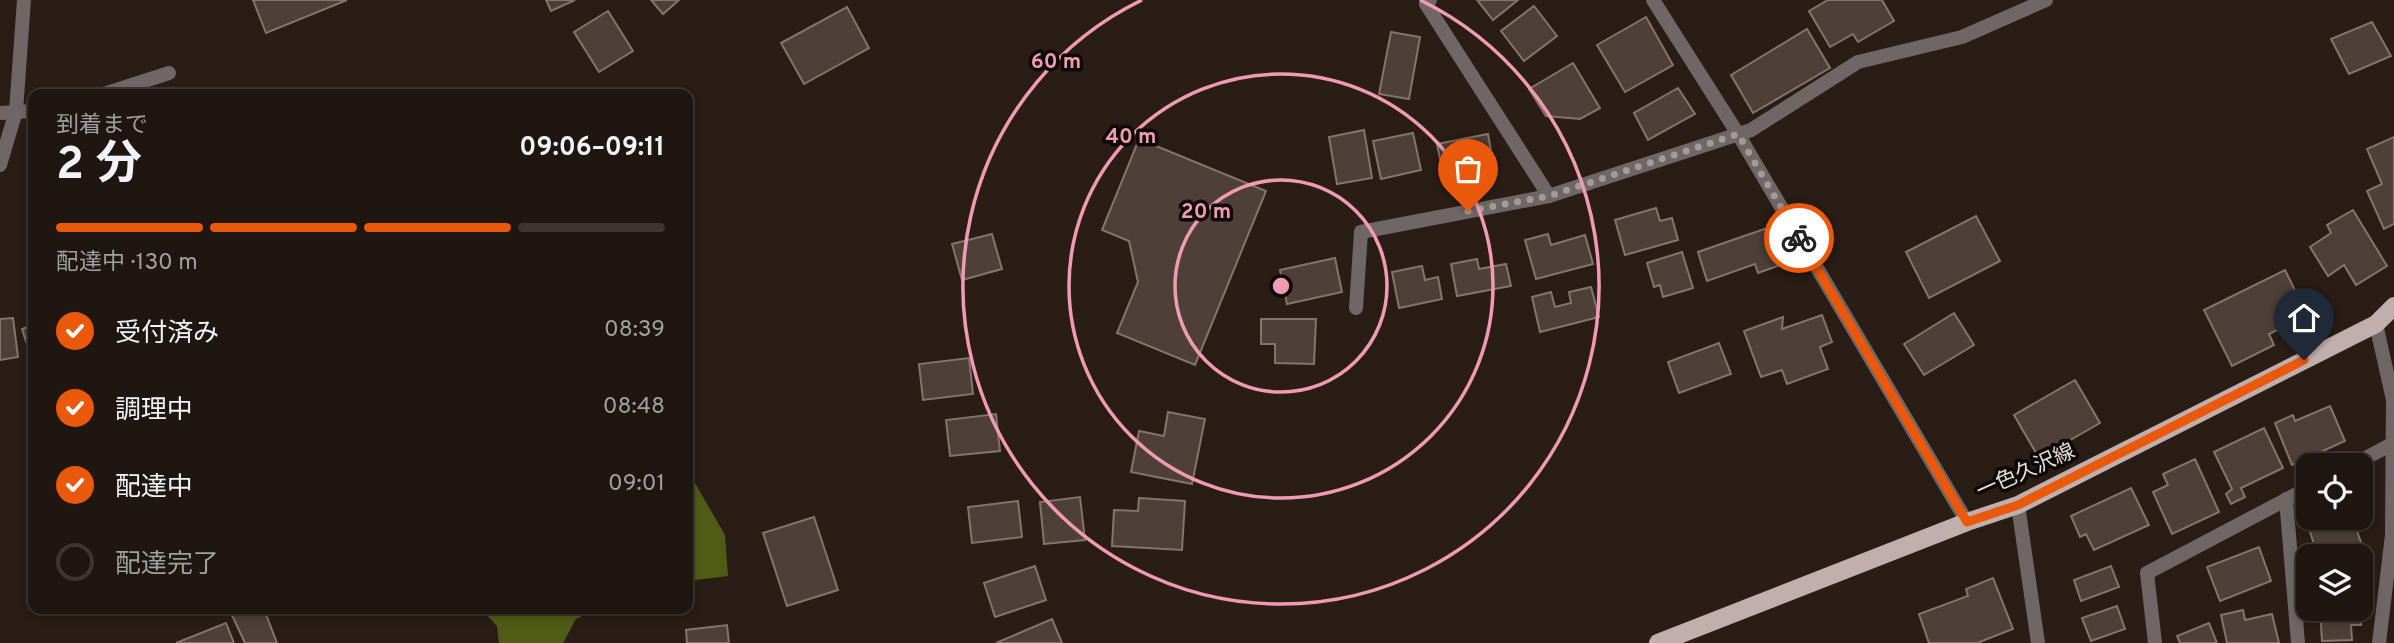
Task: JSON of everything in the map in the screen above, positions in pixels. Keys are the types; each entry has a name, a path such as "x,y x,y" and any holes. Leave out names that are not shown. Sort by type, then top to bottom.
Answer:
{"main road":[{"name":"一色久沢線","path":"1658,643 1967,522 2018,505 2376,324 2394,306"}],"street":[{"path":"0,165 16,111 24,0"},
{"path":"1430,0 1426,4 1549,196"},
{"path":"1653,0 1738,134 1967,522"},
{"path":"1356,308 1361,232 1549,196 1751,130 1858,62 1962,37 2046,0"},
{"path":"119,89 169,73"},
{"path":"0,113 28,111"},
{"path":"2376,324 2393,400 2392,535 2379,643"},
{"path":"2373,454 2392,444"},
{"path":"2155,643 2147,573 2296,494"},
{"path":"2286,499 2298,643"},
{"path":"2018,505 2038,643"}],"green space":[{"path":"693,480 725,535 728,576 693,580"},
{"path":"486,614 586,614 576,619 563,643 499,643 497,626"}],"building":[{"path":"253,0 347,0 266,33"},
{"path":"546,0 575,0 551,11"},
{"path":"651,0 679,0 663,14"},
{"path":"1477,0 1518,0 1493,20"},
{"path":"1828,0 1882,0 1894,21 1858,42 1853,34 1830,47 1809,11"},
{"path":"1534,6 1557,36 1524,61 1501,31"},
{"path":"847,7 869,48 804,84 781,43"},
{"path":"608,11 633,51 599,72 574,32"},
{"path":"1646,17 1673,65 1625,92 1597,45"},
{"path":"2372,22 2391,56 2349,74 2331,39"},
{"path":"1807,29 1830,68 1753,113 1731,75"},
{"path":"1391,32 1420,37 1409,99 1379,94"},
{"path":"1573,63 1600,108 1580,119 1546,116 1529,89"},
{"path":"1678,88 1695,114 1648,140 1634,113"},
{"path":"1364,130 1372,178 1337,184 1329,137"},
{"path":"1413,133 1421,170 1381,179 1373,141"},
{"path":"1488,134 1495,173 1445,183 1437,144"},
{"path":"2394,137 2394,224 2384,229 2367,191 2382,184 2367,149"},
{"path":"1139,139 1266,191 1195,365 1117,333 1138,282 1129,241 1102,230"},
{"path":"1656,208 1660,221 1672,218 1678,240 1625,255 1615,220"},
{"path":"2353,210 2387,266 2356,285 2344,265 2328,276 2310,247 2331,233 2327,225"},
{"path":"1976,216 2000,261 1929,298 1906,252"},
{"path":"1773,226 1786,263 1758,273 1755,264 1707,281 1698,252"},
{"path":"992,234 1002,269 962,280 952,244"},
{"path":"1548,234 1551,245 1585,235 1593,264 1536,279 1525,240"},
{"path":"1682,252 1693,288 1663,297 1660,285 1654,287 1647,263"},
{"path":"1335,258 1342,292 1287,304 1280,270"},
{"path":"1477,259 1479,269 1506,264 1511,286 1457,296 1451,264"},
{"path":"1422,266 1425,280 1438,277 1442,299 1399,308 1392,272"},
{"path":"2285,270 2307,315 2269,334 2274,345 2232,366 2204,310"},
{"path":"1591,287 1599,317 1540,332 1532,297 1551,292 1555,307 1571,303 1569,292"},
{"path":"1954,313 1974,345 1924,375 1904,344"},
{"path":"1822,315 1832,342 1820,347 1828,369 1787,384 1782,370 1761,377 1744,331 1783,317 1782,329"},
{"path":"13,318 18,357 0,360 0,319"},
{"path":"1261,319 1316,319 1314,364 1275,363 1275,344 1261,344"},
{"path":"28,327 28,347 22,329"},
{"path":"1719,343 1731,374 1679,393 1668,362"},
{"path":"969,358 973,394 923,400 919,364"},
{"path":"2075,380 2100,423 2039,458 2014,415"},
{"path":"2330,406 2345,441 2318,453 2296,453 2296,463 2292,465 2275,423 2293,415 2295,421"},
{"path":"1168,412 1205,419 1192,484 1131,472 1139,431 1164,436"},
{"path":"996,414 1000,451 950,456 946,420"},
{"path":"2264,428 2283,468 2241,488 2245,497 2231,504 2226,494 2232,489 2214,452"},
{"path":"2195,459 2219,512 2172,534 2153,492 2168,485 2163,474"},
{"path":"2131,488 2149,525 2094,550 2086,534 2080,537 2071,516"},
{"path":"1080,497 1085,540 1044,544 1040,502"},
{"path":"1139,498 1185,501 1182,550 1112,546 1114,510 1138,511"},
{"path":"1018,501 1022,537 972,543 968,507"},
{"path":"814,517 838,590 787,606 763,533"},
{"path":"2309,530 2357,530 2362,544 2314,544"},
{"path":"2259,547 2271,581 2220,601 2207,567"},
{"path":"1035,566 1046,600 995,617 984,583"},
{"path":"2111,566 2119,587 2081,601 2074,580"},
{"path":"1993,578 2013,629 1977,643 1929,643 1919,614 1968,596 1966,589"},
{"path":"2117,606 2125,629 2091,641 2082,618"},
{"path":"2243,610 2245,620 2272,614 2279,643 2227,643 2221,615"},
{"path":"231,614 266,614 277,643 245,643"},
{"path":"1052,619 1062,643 996,643"},
{"path":"2321,621 2361,621 2361,625 2351,625 2352,640 2322,641"},
{"path":"226,623 234,643 176,643"},
{"path":"2209,623 2217,643 2180,643 2177,636"},
{"path":"727,625 729,643 687,643 686,630"}],"way so far":[{"path":"1468,211 1549,196 1738,134 1799,238"}],"route":[{"path":"1799,238 1967,522 2018,505 2304,360"}]}
